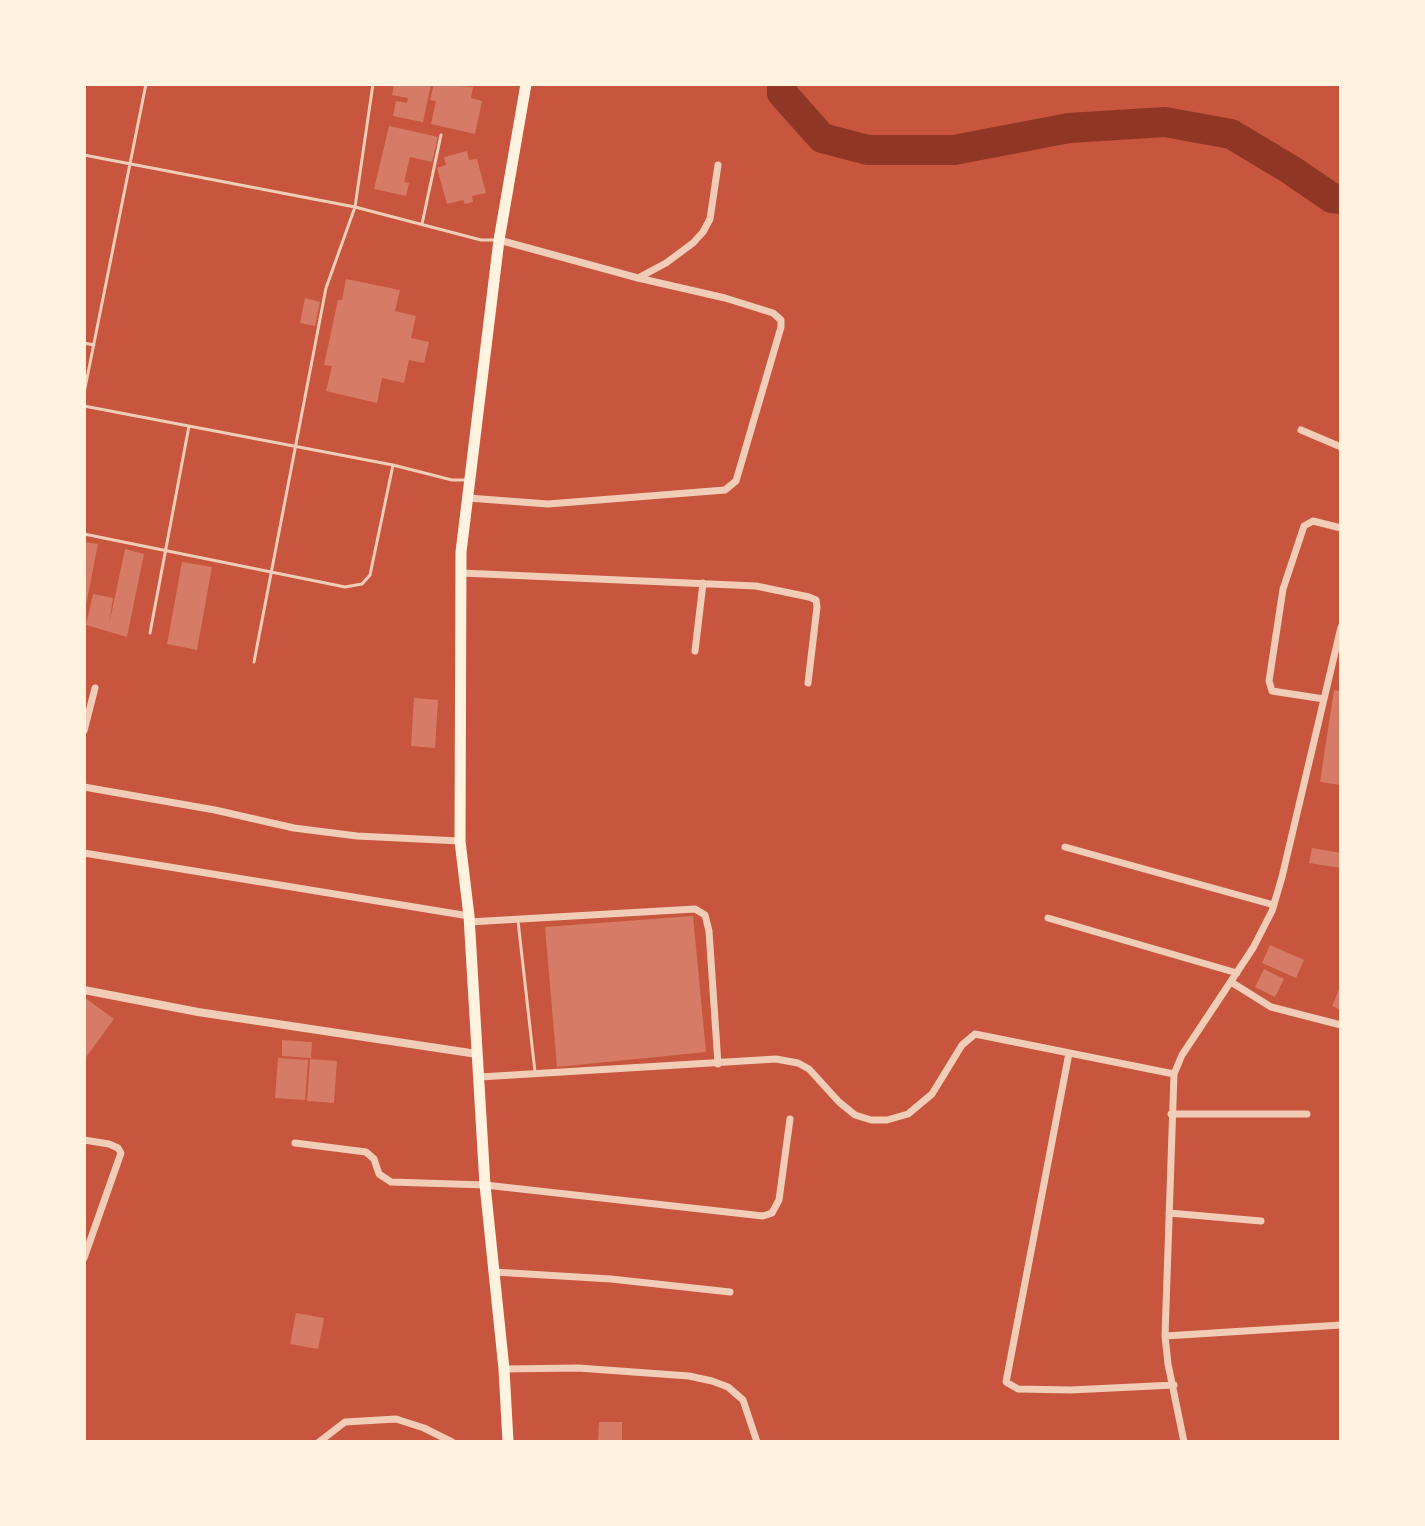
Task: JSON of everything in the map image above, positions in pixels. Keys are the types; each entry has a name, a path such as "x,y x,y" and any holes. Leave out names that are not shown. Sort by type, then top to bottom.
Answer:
{"highway":[{"path":"508,1442 504,1369 485,1185 469,919 460,841 461,573 499,240 526,84"}],"street":[{"path":"638,278 666,263 703,232 710,219 718,165"},
{"path":"468,498 548,504 725,490 736,481 781,320 773,313 725,298 499,240"},
{"path":"1301,430 1341,447"},
{"path":"1324,699 1272,691 1269,681 1283,589 1304,526 1313,521 1341,528"},
{"path":"461,573 756,586 816,600 808,683"},
{"path":"695,651 703,583"},
{"path":"1184,1442 1165,1336 1174,1074 1182,1055 1264,930 1274,905 1341,627"},
{"path":"84,731 95,688"},
{"path":"84,787 215,810 294,828 357,836 460,841"},
{"path":"1065,847 1274,905"},
{"path":"84,853 469,919 695,909 705,915 709,931 718,1064"},
{"path":"1048,918 1237,973"},
{"path":"1231,982 1271,1007 1341,1025"},
{"path":"84,990 198,1012 477,1054"},
{"path":"480,1077 776,1059 798,1063 809,1069 855,1115 871,1120 887,1120 908,1114 932,1094 962,1045 975,1034 1174,1074"},
{"path":"1069,1053 1006,1382 1018,1389 1071,1390 1174,1385"},
{"path":"1171,1114 1307,1114"},
{"path":"295,1143 366,1152 374,1159 379,1174 391,1182 485,1185 769,1215 779,1200 790,1119"},
{"path":"84,1140 109,1144 121,1153 84,1258"},
{"path":"1169,1213 1261,1221"},
{"path":"494,1272 611,1279 730,1292"},
{"path":"1165,1336 1341,1325"},
{"path":"504,1369 578,1368 689,1376 712,1381 728,1387 743,1400 757,1442"},
{"path":"319,1442 345,1422 396,1419 452,1442"}],"lane":[{"path":"84,393 146,84"},
{"path":"254,662 326,288 355,207 373,84"},
{"path":"422,224 441,135"},
{"path":"84,155 355,207 481,240 499,240"},
{"path":"84,343 94,345"},
{"path":"84,406 393,465 452,480 470,481"},
{"path":"150,633 189,426"},
{"path":"84,534 345,587 362,584 370,575 393,465"},
{"path":"518,919 535,1072"}],"building":[{"path":"394,84 431,84 423,122 393,116 396,101 407,103 408,98 392,95"},
{"path":"434,84 473,87 471,98 482,101 475,134 431,124 436,101 430,100"},
{"path":"389,126 438,137 432,162 410,157 404,182 409,183 406,196 374,189"},
{"path":"467,151 469,160 477,159 486,193 472,196 473,202 465,204 463,200 447,204 437,168 446,165 444,157"},
{"path":"346,279 400,290 395,311 416,316 411,338 429,342 424,363 409,360 404,383 382,378 377,403 326,391 332,366 324,365 338,300 342,300"},
{"path":"305,298 320,302 315,326 300,323"},
{"path":"84,542 98,544 85,610 84,610"},
{"path":"125,549 144,554 127,637 86,625 93,594 113,598 109,625"},
{"path":"182,562 212,567 197,650 167,644"},
{"path":"1334,690 1341,691 1341,785 1320,782"},
{"path":"414,698 438,700 435,748 411,746"},
{"path":"1312,848 1341,853 1341,868 1309,863"},
{"path":"693,916 706,1052 557,1067 545,927"},
{"path":"1270,945 1304,960 1296,978 1262,963"},
{"path":"1264,969 1284,979 1275,997 1255,987"},
{"path":"1341,985 1341,1010 1332,1006"},
{"path":"84,997 114,1019 84,1060"},
{"path":"282,1040 312,1042 311,1058 282,1056"},
{"path":"278,1058 308,1060 305,1100 275,1098"},
{"path":"310,1059 337,1061 334,1103 307,1101"},
{"path":"296,1313 324,1318 318,1349 290,1344"},
{"path":"599,1422 622,1422 622,1442 598,1442"}],"waterway":[{"path":"782,84 782,93 822,138 868,150 954,150 1069,128 1165,122 1231,134 1332,198 1341,199"}]}
